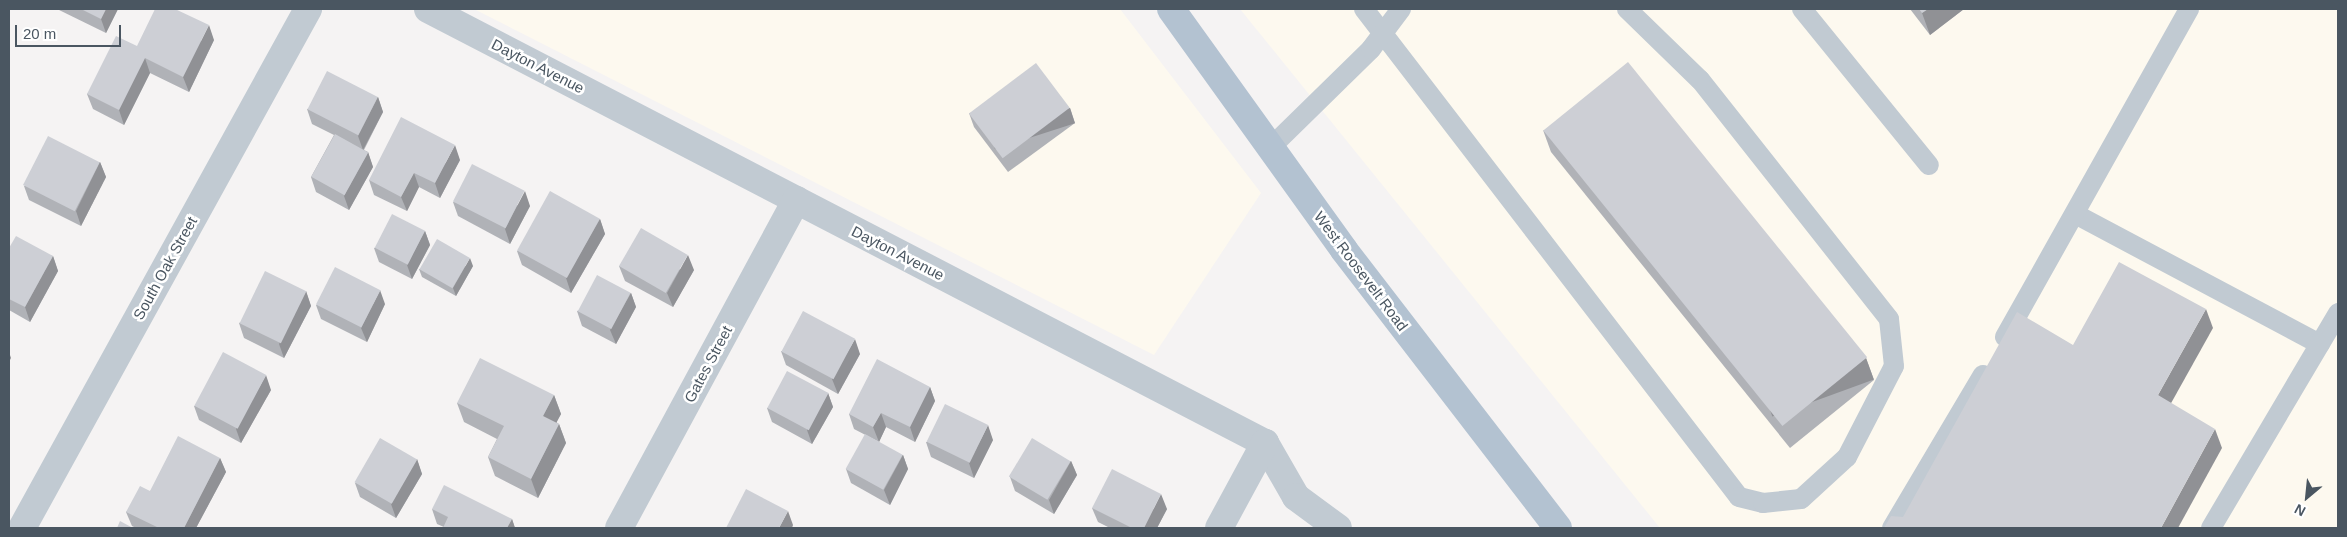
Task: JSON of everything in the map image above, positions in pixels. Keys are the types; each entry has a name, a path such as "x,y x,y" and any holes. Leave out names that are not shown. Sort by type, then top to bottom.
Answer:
{"main road":[{"name":"West Roosevelt Road","path":"1171,9 1344,250 1558,528"}],"street":[{"name":"South Oak Street","path":"22,528 308,9"},
{"name":"Dayton Avenue","path":"428,9 1265,443"},
{"name":"Gates Street","path":"619,528 796,200"},
{"path":"1219,528 1265,443"},
{"path":"1265,443 1296,497 1338,528"}],"lane":[{"path":"1364,9 1739,497 1763,502 1800,499 1847,457 1894,366 1889,319 1700,80 1628,9"},
{"path":"1271,147 1383,34 1401,9"},
{"path":"1802,9 1929,164"},
{"path":"1892,528 2077,215 2189,9"},
{"path":"2077,215 2320,344"},
{"path":"2211,528 2338,313"}],"shaded area":[{"path":"474,9 1120,9 1261,193 1154,355"},
{"path":"1240,9 2338,9 2338,528 1660,528"}],"building":[{"path":"81,9 106,9 101,19"},
{"path":"155,9 175,9 209,25 183,77 145,58 119,110 87,94 116,36 137,46"},
{"path":"1919,9 1928,9 1922,13"},
{"path":"1628,62 1867,357 1782,426 1543,131"},
{"path":"1036,63 1070,108 1003,158 969,114"},
{"path":"327,71 378,97 358,135 307,109"},
{"path":"401,117 455,145 435,183 414,173 401,197 369,180"},
{"path":"335,134 368,152 344,195 311,177"},
{"path":"48,136 100,162 75,211 23,185"},
{"path":"472,164 525,191 506,228 453,201"},
{"path":"550,191 600,219 567,278 517,250"},
{"path":"392,214 425,231 408,265 375,248"},
{"path":"641,228 688,255 666,293 619,266"},
{"path":"16,236 53,256 25,307 9,299 9,248"},
{"path":"437,239 470,258 452,288 420,269"},
{"path":"2119,262 2206,309 2158,395 2215,429 2161,528 1884,528 1891,516 1903,517 2017,312 2073,345"},
{"path":"335,267 380,290 361,328 316,304"},
{"path":"265,271 306,291 281,343 240,323"},
{"path":"597,275 631,293 611,329 578,311"},
{"path":"803,311 855,339 833,379 781,352"},
{"path":"223,352 266,375 238,429 194,406"},
{"path":"480,358 554,395 543,416 559,424 531,479 488,457 504,426 457,403"},
{"path":"877,359 930,387 910,427 881,413 873,427 849,414"},
{"path":"787,371 828,393 809,430 767,408"},
{"path":"945,404 988,425 970,463 927,442"},
{"path":"865,434 903,455 883,490 846,469"},
{"path":"178,436 220,458 184,528 159,528 126,512 140,486 150,491"},
{"path":"380,438 417,460 392,504 354,482"},
{"path":"1032,438 1071,461 1047,500 1009,477"},
{"path":"1112,469 1161,494 1144,528 1132,528 1092,508"},
{"path":"444,485 512,519 507,528 443,528 448,517 432,509"},
{"path":"746,489 788,511 779,528 726,528"},
{"path":"120,521 133,528 117,528"}]}
